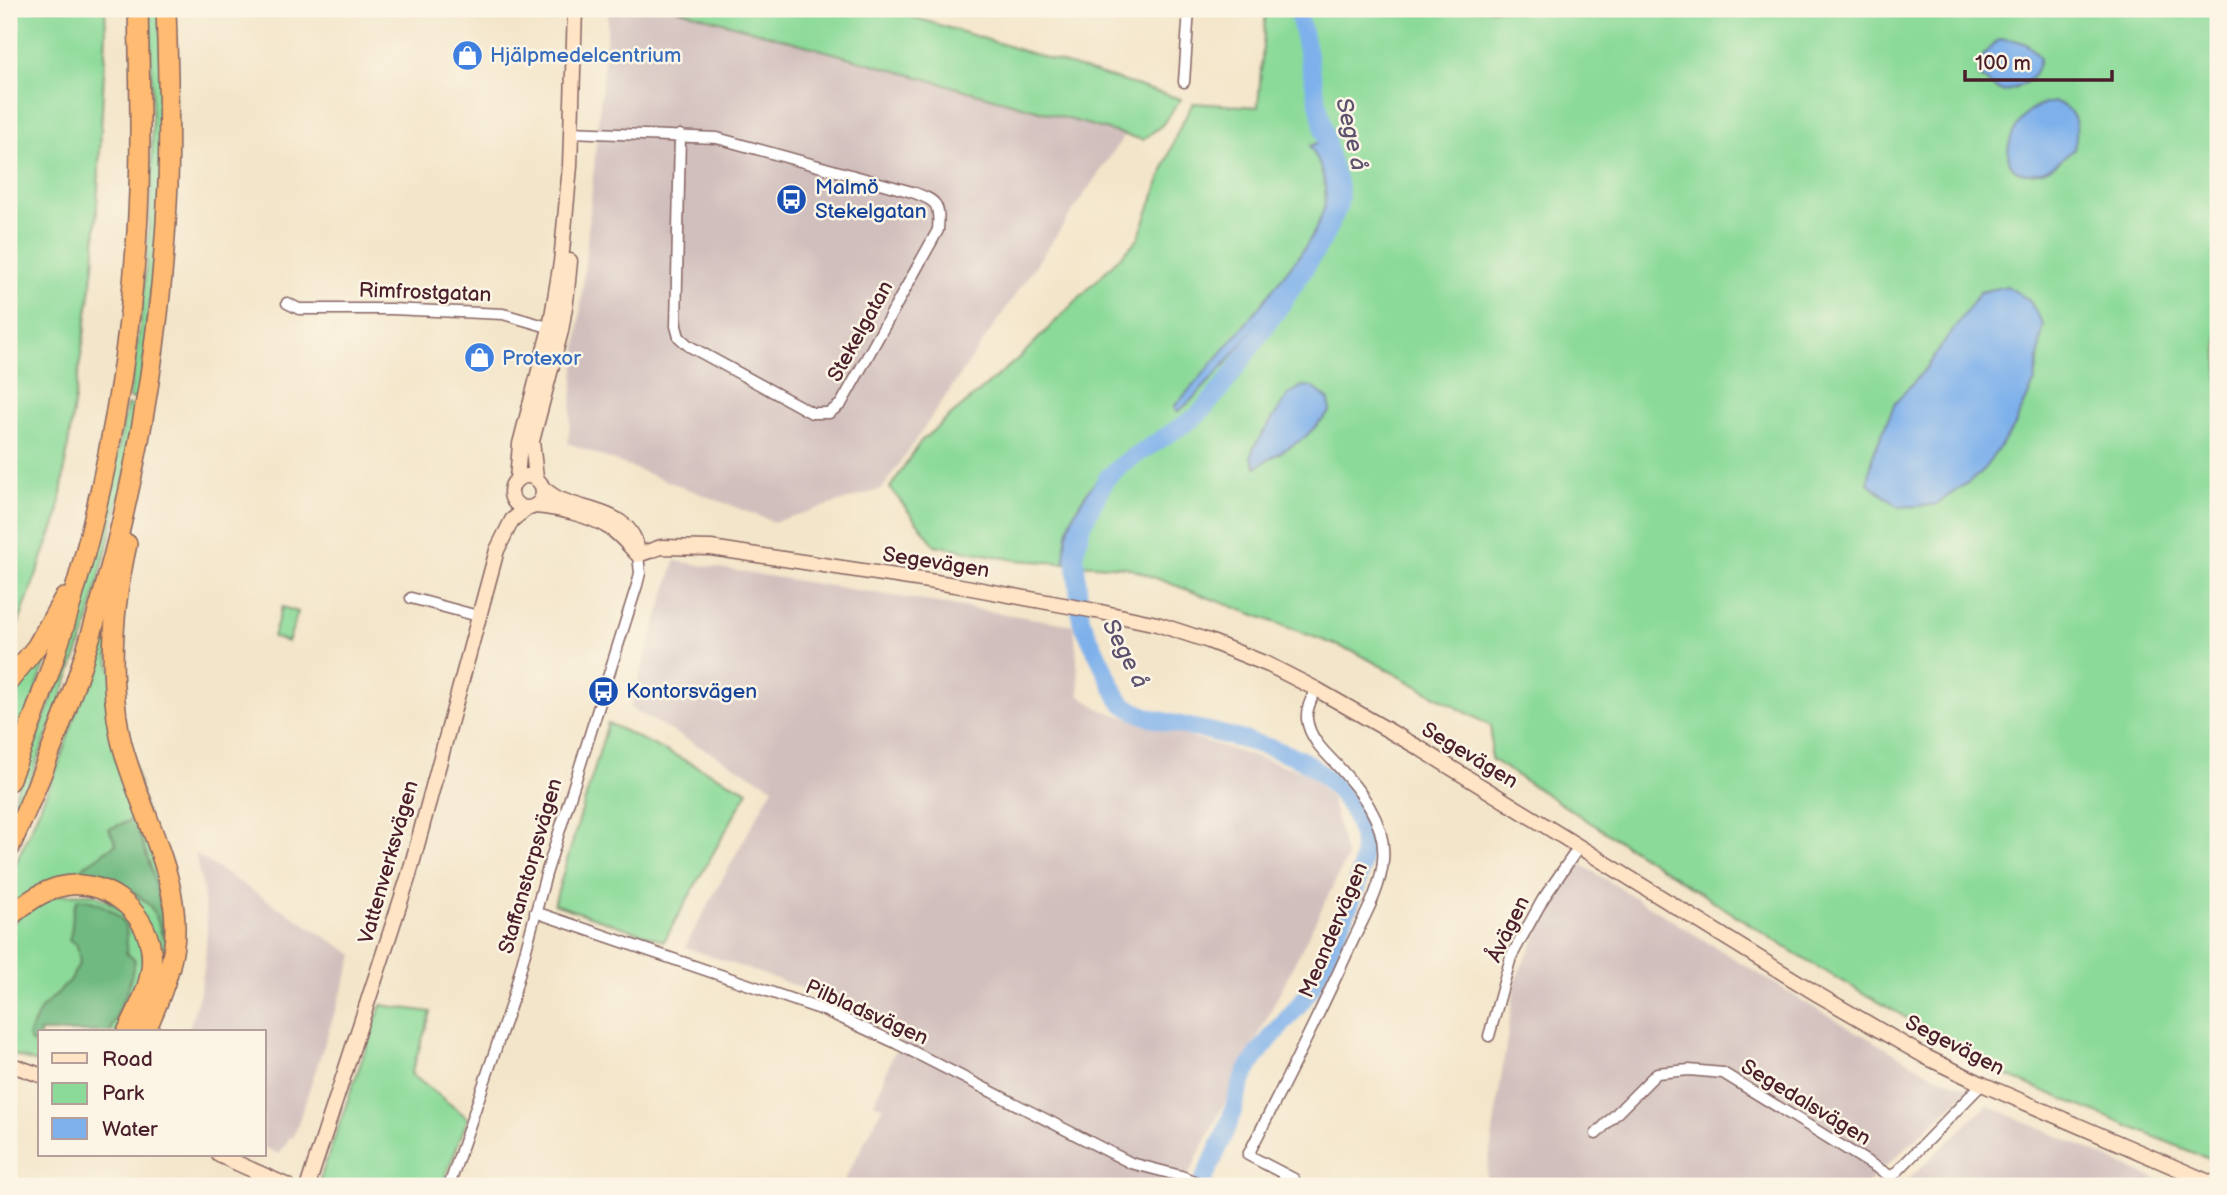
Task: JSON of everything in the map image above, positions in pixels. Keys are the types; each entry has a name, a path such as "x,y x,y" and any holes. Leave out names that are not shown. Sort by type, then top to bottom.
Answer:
{"highway":[{"path":"9,780 35,715 68,615 99,491 120,382 136,248 140,119 138,9"},
{"path":"146,1030 162,994 171,964 175,937 174,914 165,869 124,750 117,711 113,659 125,550 151,419 167,184 169,104 166,9"},
{"path":"9,849 37,783 94,624 130,479 156,327"},
{"path":"9,681 37,646 62,601 83,549 99,491"},
{"path":"9,917 41,894 67,885 106,891 125,902 141,923 151,951 145,993 128,1030"}],"street":[{"path":"531,508 542,498 532,441 555,330 570,166 575,9"},
{"path":"1184,82 1189,9"},
{"name":"Stekelgatan","path":"570,132 680,135 717,138 932,199 939,210 939,230 841,404 829,413 812,414 689,346 679,337 676,326 680,135"},
{"name":"Rimfrostgatan","path":"287,303 299,309 391,309 503,314 555,330"},
{"path":"517,479 522,435 555,330"},
{"path":"524,475 540,483 557,498 619,522 634,536 638,555 605,525 554,509 531,508 514,503 511,496 512,486 524,475"},
{"name":"Vattenverksvägen","path":"497,550 498,535 511,496"},
{"name":"Vattenverksvägen","path":"312,1184 409,875 497,550 512,520 531,508"},
{"name":"Segevägen","path":"638,555 661,547 711,548 955,585 1077,607 1157,624 1209,640 1269,665 1316,689 1421,749 1817,994 1926,1057 2218,1186"},
{"name":"Staffanstorpsvägen","path":"449,1186 512,1001 536,912 637,585 640,565 638,555"},
{"path":"411,598 478,616"},
{"name":"Meandervägen","path":"1294,1179 1248,1155 1307,1040 1373,896 1383,861 1381,837 1368,806 1356,786 1320,747 1310,732 1307,714 1316,689"},
{"name":"Åvägen","path":"1489,1036 1511,957 1543,900 1579,846"},
{"name":"Pilbladsvägen","path":"536,912 826,1011 894,1042 1131,1163 1206,1186"},
{"path":"9,1064 38,1074"},
{"name":"Segedalsvägen","path":"1596,1134 1657,1073 1689,1070 1723,1073 1892,1177"},
{"path":"1883,1186 1982,1084"},
{"path":"221,1156 288,1186"},
{"path":"294,1186 301,1182 312,1184"}],"shaded area":[{"path":"609,9 676,9 1125,135 882,489 774,522 568,443"},
{"path":"675,561 1074,625 1080,696 1102,710 1308,773 1331,798 1347,858 1183,1186 853,1186 844,1181 883,1107 874,1103 893,1055 906,1032 856,1007 685,947 773,787 630,708"},
{"path":"195,854 354,955 293,1138 290,1137 279,1154 266,1148 266,1030 189,1030 205,963 207,926"},
{"path":"1574,860 1811,1006 1928,1072 1969,1089 1865,1186 1485,1186 1516,978"},
{"path":"1987,1105 2171,1186 1901,1186"}],"green space":[{"path":"9,9 105,9 106,33 94,266 58,515 14,636 9,640"},
{"path":"149,9 161,9 163,160 140,399 129,398 143,301 150,204 152,106"},
{"path":"676,9 887,9 1181,99 1162,125 1143,140"},
{"path":"1266,9 2218,9 2218,1163 2010,1077 1807,961 1491,759 1491,726 1357,653 1126,567 1016,560 935,545 890,488 921,441 1021,356 1138,239 1177,133 1193,103 1258,107"},
{"path":"127,405 138,407 131,452 86,631 9,837 9,810 57,685 93,569"},
{"path":"113,601 108,656 167,900 164,972 156,943 85,878 9,911 9,879 59,763"},
{"path":"65,606 9,768 9,688"},
{"path":"282,607 298,612 288,642 273,637"},
{"path":"608,723 748,791 664,941 554,904"},
{"path":"133,819 159,896 162,936 155,914 141,898 109,881 76,872 116,844 109,829"},
{"path":"94,894 122,910 143,944 144,974 122,1030 38,1030 38,1063 9,1053 9,927 19,917 56,895"},
{"path":"78,899 92,901 113,911 123,922 127,932 126,953 135,960 128,989 111,1030 38,1030 38,1047 30,1041 28,1035 41,1009 70,981 80,962 77,945 69,940"},
{"path":"381,1005 431,1012 411,1074 468,1118 442,1186 325,1186 320,1179"}],"water":[{"path":"2001,39 2024,43 2040,59 2028,81 2004,92 1978,75 1985,54"},
{"path":"2055,102 2068,109 2075,121 2074,149 2042,171 2022,172 2013,167 2009,159 2009,148 2019,123 2027,113 2038,106"},
{"path":"1320,142 1335,193 1330,212 1316,240 1270,308 1242,343 1194,398 1177,412 1174,407 1227,347 1311,238 1321,218 1325,199 1320,167 1310,146"},
{"path":"2007,286 2029,300 2043,324 2035,381 2014,427 1980,474 1935,505 1899,507 1868,483 1873,455 1895,403 1927,367 1980,292"},
{"path":"1302,386 1313,387 1329,400 1330,412 1304,438 1256,467 1251,456 1254,447 1288,395"},
{"path":"1127,451 1130,455 1106,477 1088,501 1076,529 1070,561 1065,560 1065,543 1069,528 1083,498"}],"waterway":[{"name":"Sege å","path":"1200,1186 1226,1131 1246,1073 1308,993 1323,965 1358,881 1363,846 1360,829 1353,811 1340,793 1322,774 1300,759 1213,732 1151,718 1119,700 1081,620 1075,554 1082,525 1107,478 1124,463 1197,416 1222,388 1286,298 1321,243 1338,208 1340,195 1337,178 1330,158 1298,9"}],"place":[{"name":"Hjälpmedelcentrium","path":"467,55"},
{"name":"Malmö Stekelgatan","path":"792,199"},
{"name":"Protexor","path":"479,358"},
{"name":"Kontorsvägen","path":"603,691"}]}
